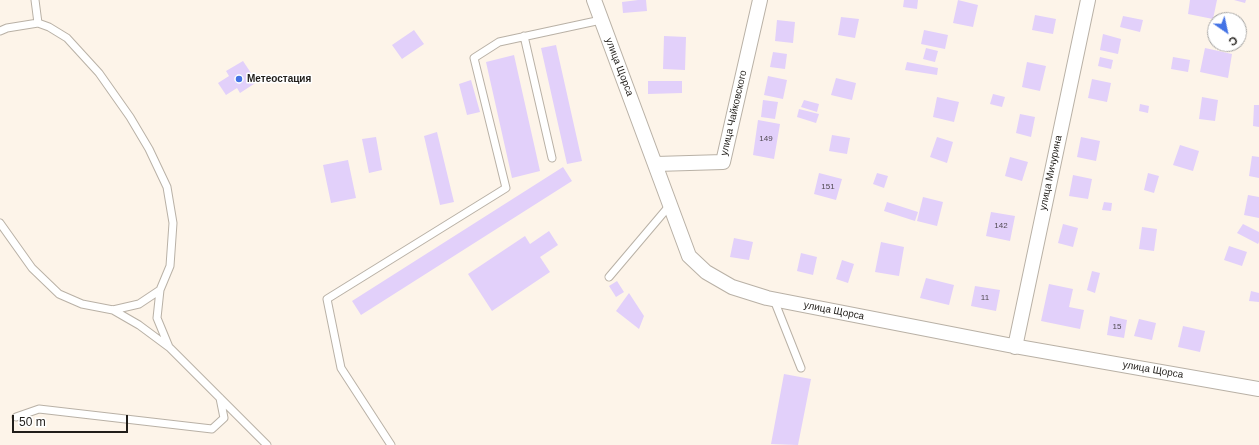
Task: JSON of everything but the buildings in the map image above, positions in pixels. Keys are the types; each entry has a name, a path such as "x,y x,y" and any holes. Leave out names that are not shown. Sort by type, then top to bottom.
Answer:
{"street":[{"name":"улица Щорса","path":"594,0 689,256 706,272 732,287 774,300 1015,346 1259,389"},
{"name":"улица Чайковского","path":"656,164 723,162 760,0"},
{"name":"улица Мичурина","path":"1015,346 1088,0"}],"lane":[{"path":"35,0 38,24"},
{"path":"391,445 341,368 327,299 506,188 474,58 499,42 601,20"},
{"path":"0,31 7,28 38,24 48,27 67,38 99,72 130,117 149,149 167,187 173,223 170,266 160,290 157,318 170,348"},
{"path":"524,36 552,158"},
{"path":"609,277 670,205"},
{"path":"0,222 32,268 59,294 82,304 113,310 139,325 170,348 267,445"},
{"path":"113,310 140,304 160,290"},
{"path":"774,300 801,368"},
{"path":"16,417 39,409 212,429 224,418 220,398"}],"place":[{"name":"Метеостация","path":"239,79"}]}
